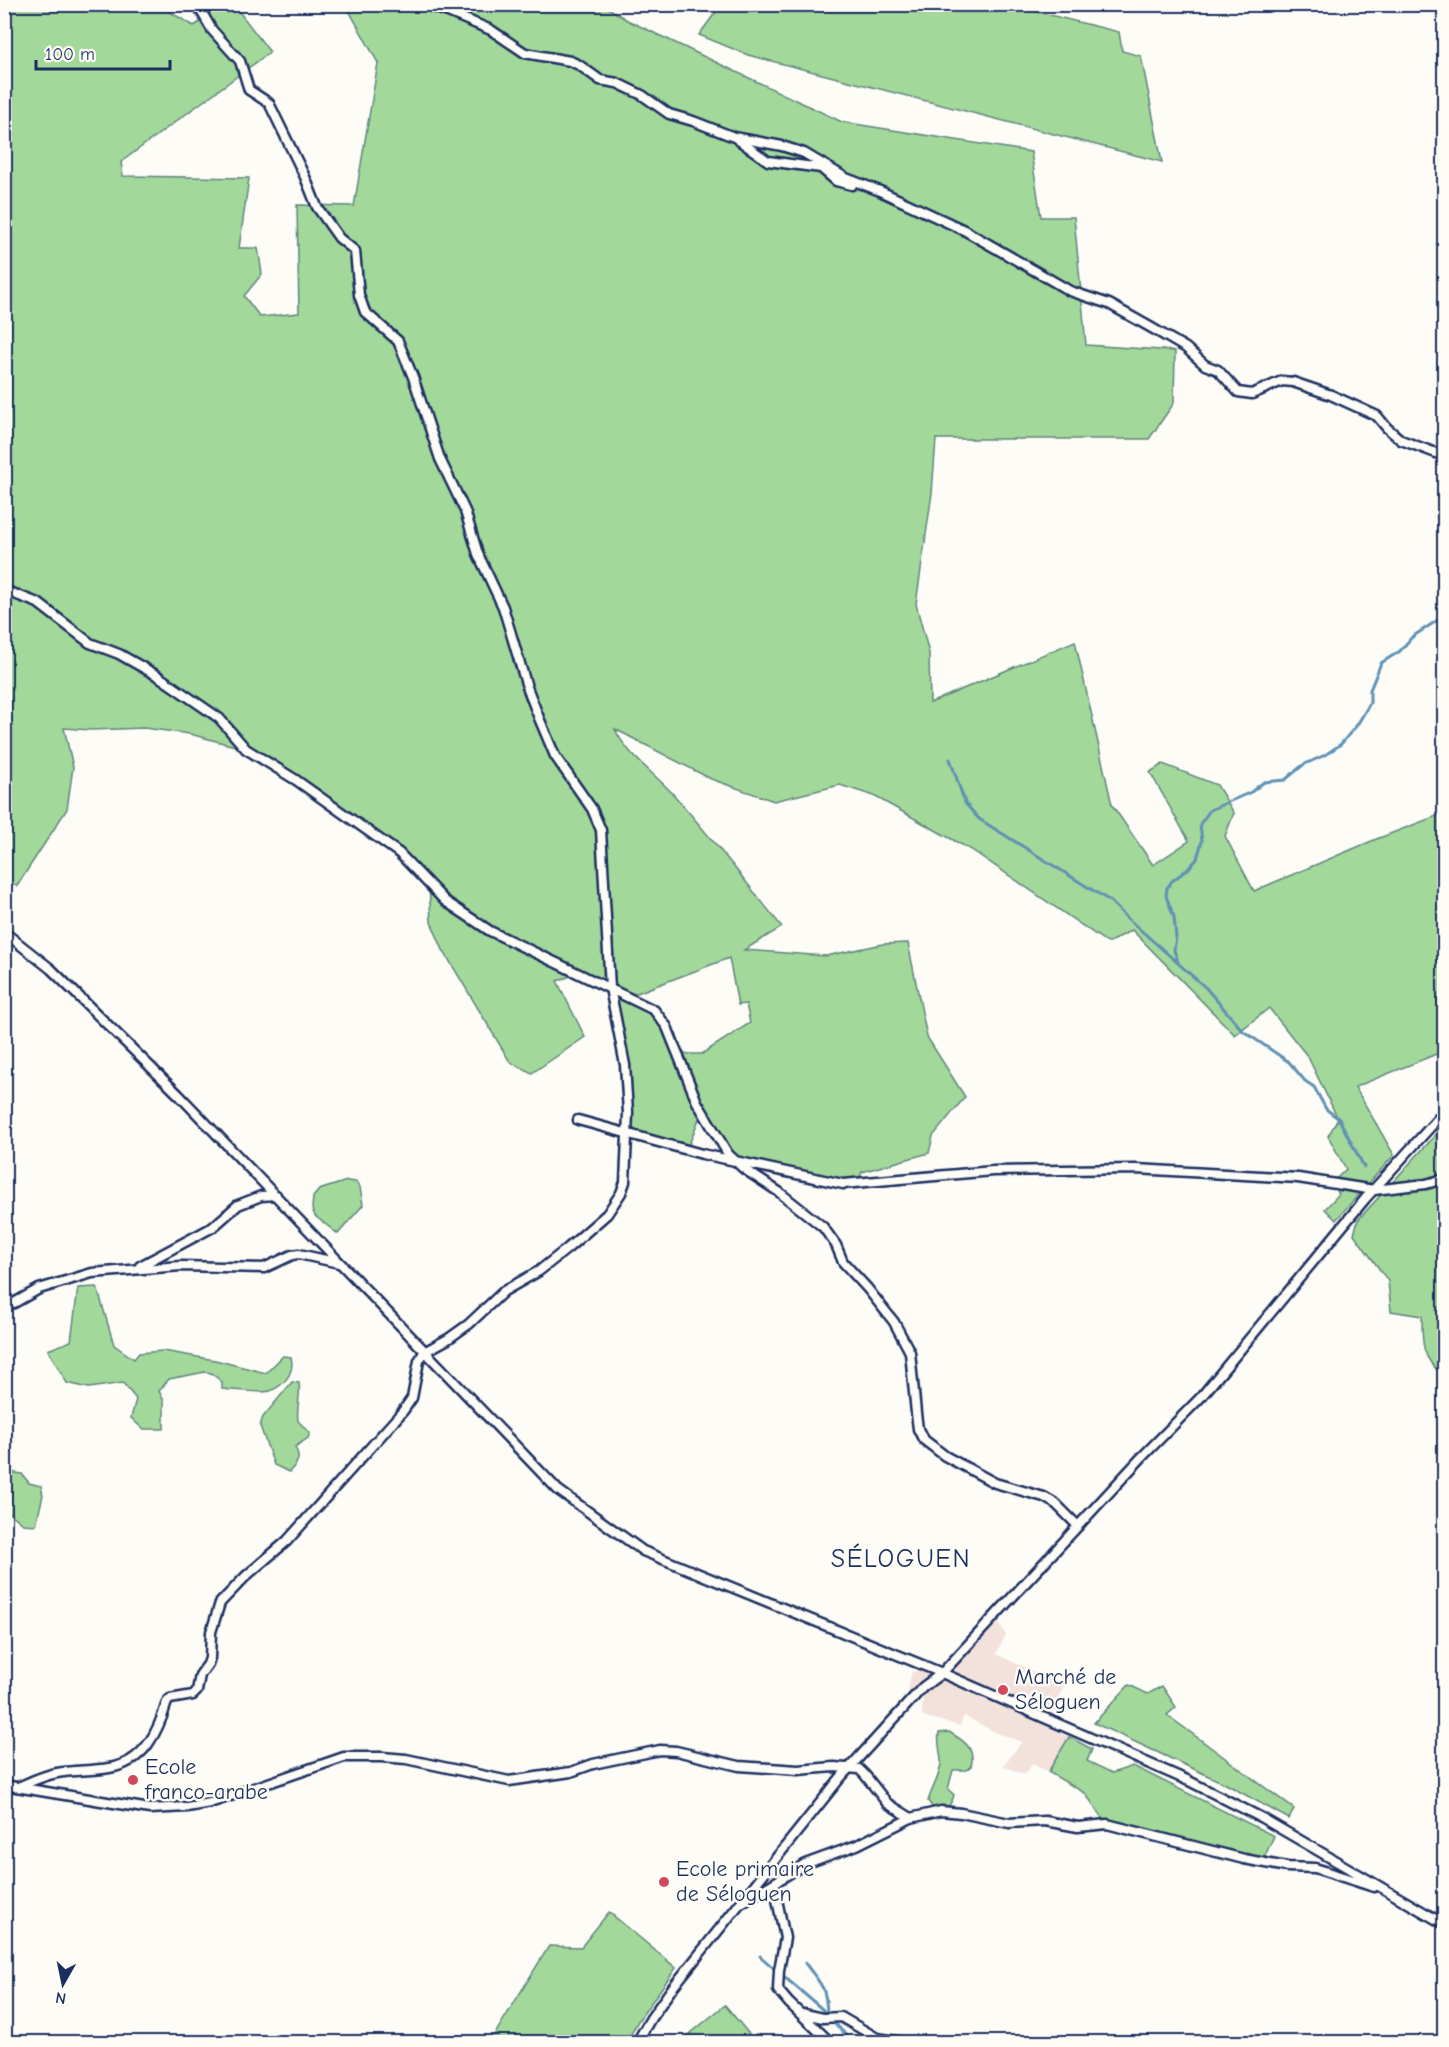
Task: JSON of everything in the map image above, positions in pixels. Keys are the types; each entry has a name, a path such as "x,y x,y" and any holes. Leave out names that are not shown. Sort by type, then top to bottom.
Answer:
{"street":[{"path":"18,1787 56,1773 112,1768 135,1759 146,1749 160,1726 167,1702 170,1699 193,1695 197,1691 200,1675 210,1658 211,1632 220,1603 246,1576 287,1541 403,1411 412,1398 418,1361 424,1352 469,1324 497,1297 538,1271 607,1214 621,1193 625,1182 628,1113 625,1065 610,988 601,830 592,809 555,756 527,687 503,608 478,554 465,512 440,459 413,377 398,340 365,312 358,295 355,251 339,238 317,207 269,103 249,90 240,61 212,30 197,4"},
{"path":"424,4 491,30 525,53 579,65 600,80 617,83 642,95 669,114 734,136 804,153 846,178 880,191 964,230 1070,291 1108,304 1150,327 1186,348 1204,365 1218,370 1238,392 1252,394 1282,381 1293,382 1331,395 1377,416 1401,440 1444,456"},
{"path":"734,136 768,161 821,168 836,181 848,185 865,186"},
{"path":"4,590 38,603 90,643 119,654 158,676 219,718 246,749 296,780 399,853 445,901 490,931 654,1010 667,1027 697,1102 724,1148 744,1169 779,1192 823,1227 836,1245 843,1262 894,1322 910,1352 918,1430 923,1439 945,1456 995,1483 1044,1497 1056,1504 1078,1526"},
{"path":"4,932 51,969 113,1029 276,1195 558,1490 644,1551 942,1673 1189,1781 1262,1818 1444,1924"},
{"path":"637,2043 651,2018 674,1987 850,1767 922,1687 942,1673 1201,1397 1374,1190 1444,1112"},
{"path":"578,1120 735,1161 843,1184 993,1171 1136,1169 1298,1178 1374,1190 1426,1184 1444,1179"},
{"path":"134,1268 213,1227 238,1205 261,1196 276,1195"},
{"path":"4,1306 39,1289 92,1273 181,1266 264,1268 292,1255 300,1254 340,1263"},
{"path":"4,1785 150,1809 188,1807 210,1803 344,1757 382,1757 432,1764 490,1779 509,1781 571,1772 593,1764 660,1750 676,1751 739,1766 798,1770 834,1767 859,1769 888,1803 911,1818"},
{"path":"739,1904 774,1885 805,1864 857,1845 911,1818 941,1811 1009,1823 1045,1821 1078,1827 1107,1824 1244,1859 1287,1867 1315,1868 1388,1892"},
{"path":"774,1885 785,1938 778,1990 830,2043"},
{"path":"799,2012 813,2017 841,2017 878,2038 903,2043"}],"shaded area":[{"path":"994,1617 1006,1635 996,1654 1064,1686 1046,1725 1069,1737 1048,1772 1032,1764 1025,1775 1003,1766 1022,1742 997,1733 964,1716 960,1726 922,1716 923,1694 908,1690 912,1671 942,1673"}],"green space":[{"path":"5,5 158,5 194,26 205,19 197,5 234,5 270,52 121,162 123,176 249,178 239,248 258,248 262,274 244,296 260,317 299,313 297,205 354,206 378,63 346,5 604,5 627,20 842,122 1031,152 1041,217 1074,217 1086,345 1175,351 1174,403 1149,439 936,439 932,493 916,604 929,653 930,703 1075,641 1112,805 1153,865 1189,841 1150,772 1163,764 1217,785 1234,813 1225,836 1254,891 1444,813 1444,1051 1355,1087 1394,1155 1336,1220 1325,1209 1339,1194 1332,1183 1346,1169 1328,1136 1338,1119 1308,1057 1269,1008 1235,1035 1132,930 1108,943 973,851 874,796 840,785 774,801 711,779 615,729 626,747 687,810 782,927 744,950 826,956 883,944 908,943 927,1037 965,1097 933,1136 929,1153 862,1172 857,1183 735,1161 702,1111 687,1150 627,1134 628,1113 610,988 579,973 557,981 585,1037 532,1073 510,1062 443,950 431,922 429,885 399,853 246,749 190,734 144,728 91,730 64,728 73,767 67,809 17,886 5,880","holes":["729,958 738,1005 746,1004 750,1023 702,1054 678,1054 654,1010 629,996"]},
{"path":"721,5 1009,5 1119,32 1122,51 1141,56 1162,162 748,55 699,35"},
{"path":"1444,1126 1444,1375 1431,1363 1424,1349 1422,1316 1391,1311 1388,1281 1354,1234 1358,1220"},
{"path":"347,1181 356,1182 360,1187 363,1205 338,1234 315,1216 312,1209 313,1197 319,1190"},
{"path":"97,1287 114,1345 134,1359 139,1353 163,1351 215,1360 266,1373 283,1356 291,1357 290,1373 284,1382 267,1392 222,1389 222,1382 211,1373 205,1372 169,1379 159,1391 164,1401 164,1429 143,1429 131,1418 136,1399 123,1383 89,1388 67,1383 48,1350 71,1341 78,1288"},
{"path":"292,1382 299,1383 298,1421 310,1433 308,1438 295,1447 298,1460 289,1472 274,1465 260,1426 263,1417"},
{"path":"9,1472 22,1474 29,1483 41,1486 43,1495 36,1525 23,1524 5,1509 5,1480"},
{"path":"1129,1685 1148,1694 1162,1686 1176,1707 1167,1715 1294,1809 1289,1819 1226,1784 1094,1723"},
{"path":"949,1732 967,1745 972,1754 972,1760 971,1766 966,1770 953,1770 948,1789 954,1795 953,1799 946,1808 936,1812 928,1801 941,1763 939,1733"},
{"path":"1069,1737 1092,1749 1087,1761 1112,1773 1133,1766 1274,1836 1262,1862 1107,1824 1085,1793 1048,1772"},
{"path":"609,1912 676,1968 638,2021 627,2042 490,2042 549,1946 581,1947"},
{"path":"725,2005 749,2034 738,2042 680,2042"}],"waterway":[{"path":"1178,962 1174,950 1176,937 1174,917 1166,896 1167,888 1197,859 1202,841 1200,824 1210,810 1251,792 1264,782 1285,780 1303,765 1325,755 1341,744 1357,725 1370,703 1370,690 1381,663 1400,651 1412,637 1444,616"},
{"path":"950,759 965,803 979,819 1110,901 1206,988 1243,1031 1289,1062 1305,1081 1314,1087 1326,1109 1339,1119 1364,1167"},
{"path":"760,1956 777,1971"},
{"path":"805,1963 824,1991 827,2014"},
{"path":"782,1975 822,2009 852,2042"}],"place":[{"name":"Marché de Séloguen","path":"1003,1690"},
{"name":"Ecole franco-arabe","path":"133,1780"},
{"name":"Ecole primaire de Séloguen","path":"664,1882"}],"district":[{"name":"SÉLOGUEN","path":"901,1559"}]}
